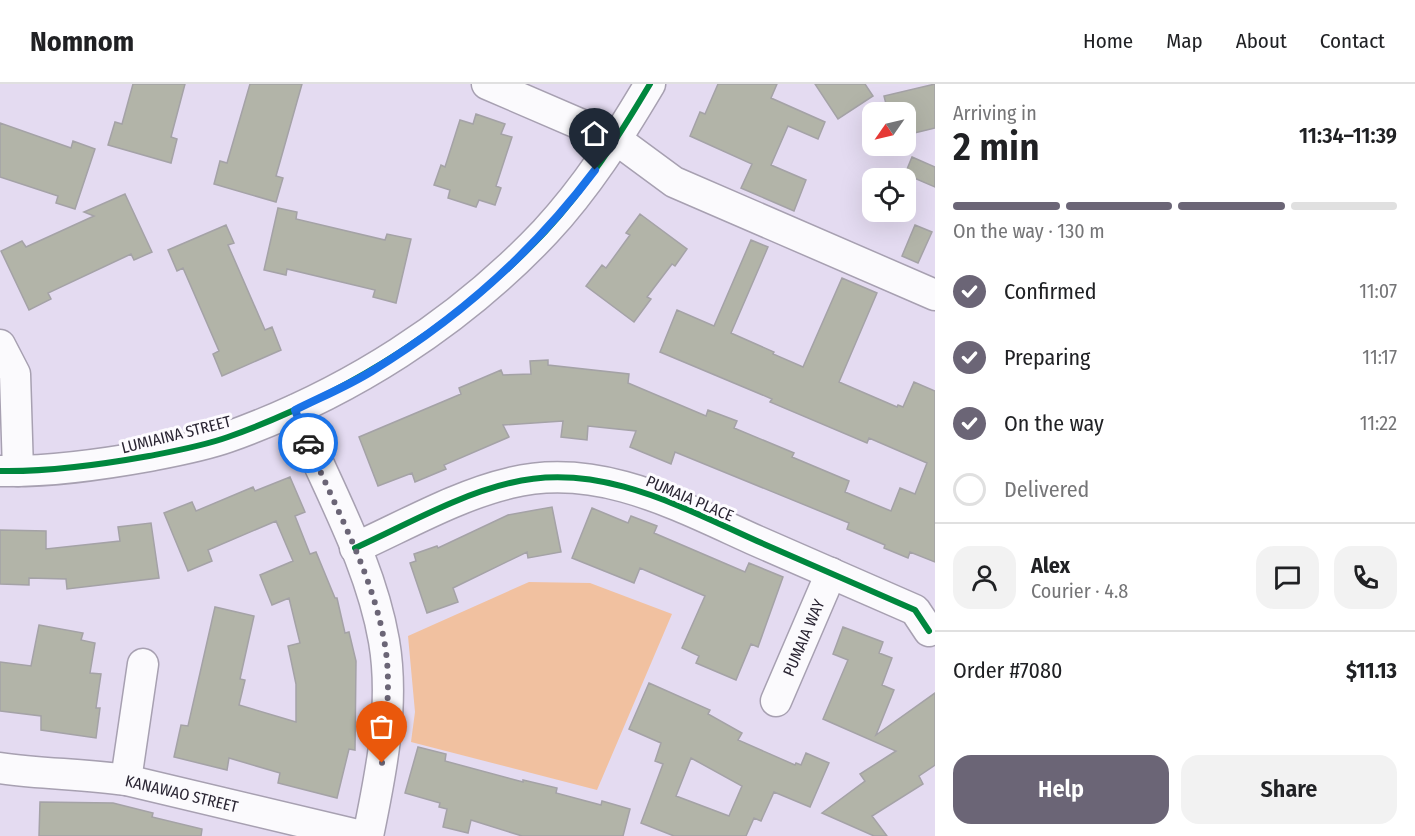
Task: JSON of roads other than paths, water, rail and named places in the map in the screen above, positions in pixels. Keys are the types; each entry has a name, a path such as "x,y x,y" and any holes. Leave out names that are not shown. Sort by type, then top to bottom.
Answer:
{"street":[{"path":"487,84 617,140 675,182 935,295"},
{"name":"LUMIAINA STREET","path":"9,471 106,464 170,452 226,438 295,410 371,371 454,315 506,271 546,230 617,140 650,84"},
{"path":"0,345 15,374 9,471"},
{"path":"295,410 356,548 370,587 384,641 387,680 386,720 382,763 368,836"},
{"name":"PUMAIA PLACE","path":"356,548 477,492 512,482 546,478 598,479 651,494 915,610 929,631"},
{"name":"PUMAIA WAY","path":"776,701 831,573"},
{"path":"126,780 143,664"},
{"name":"KANAWAO STREET","path":"0,768 126,780 362,836"}]}
